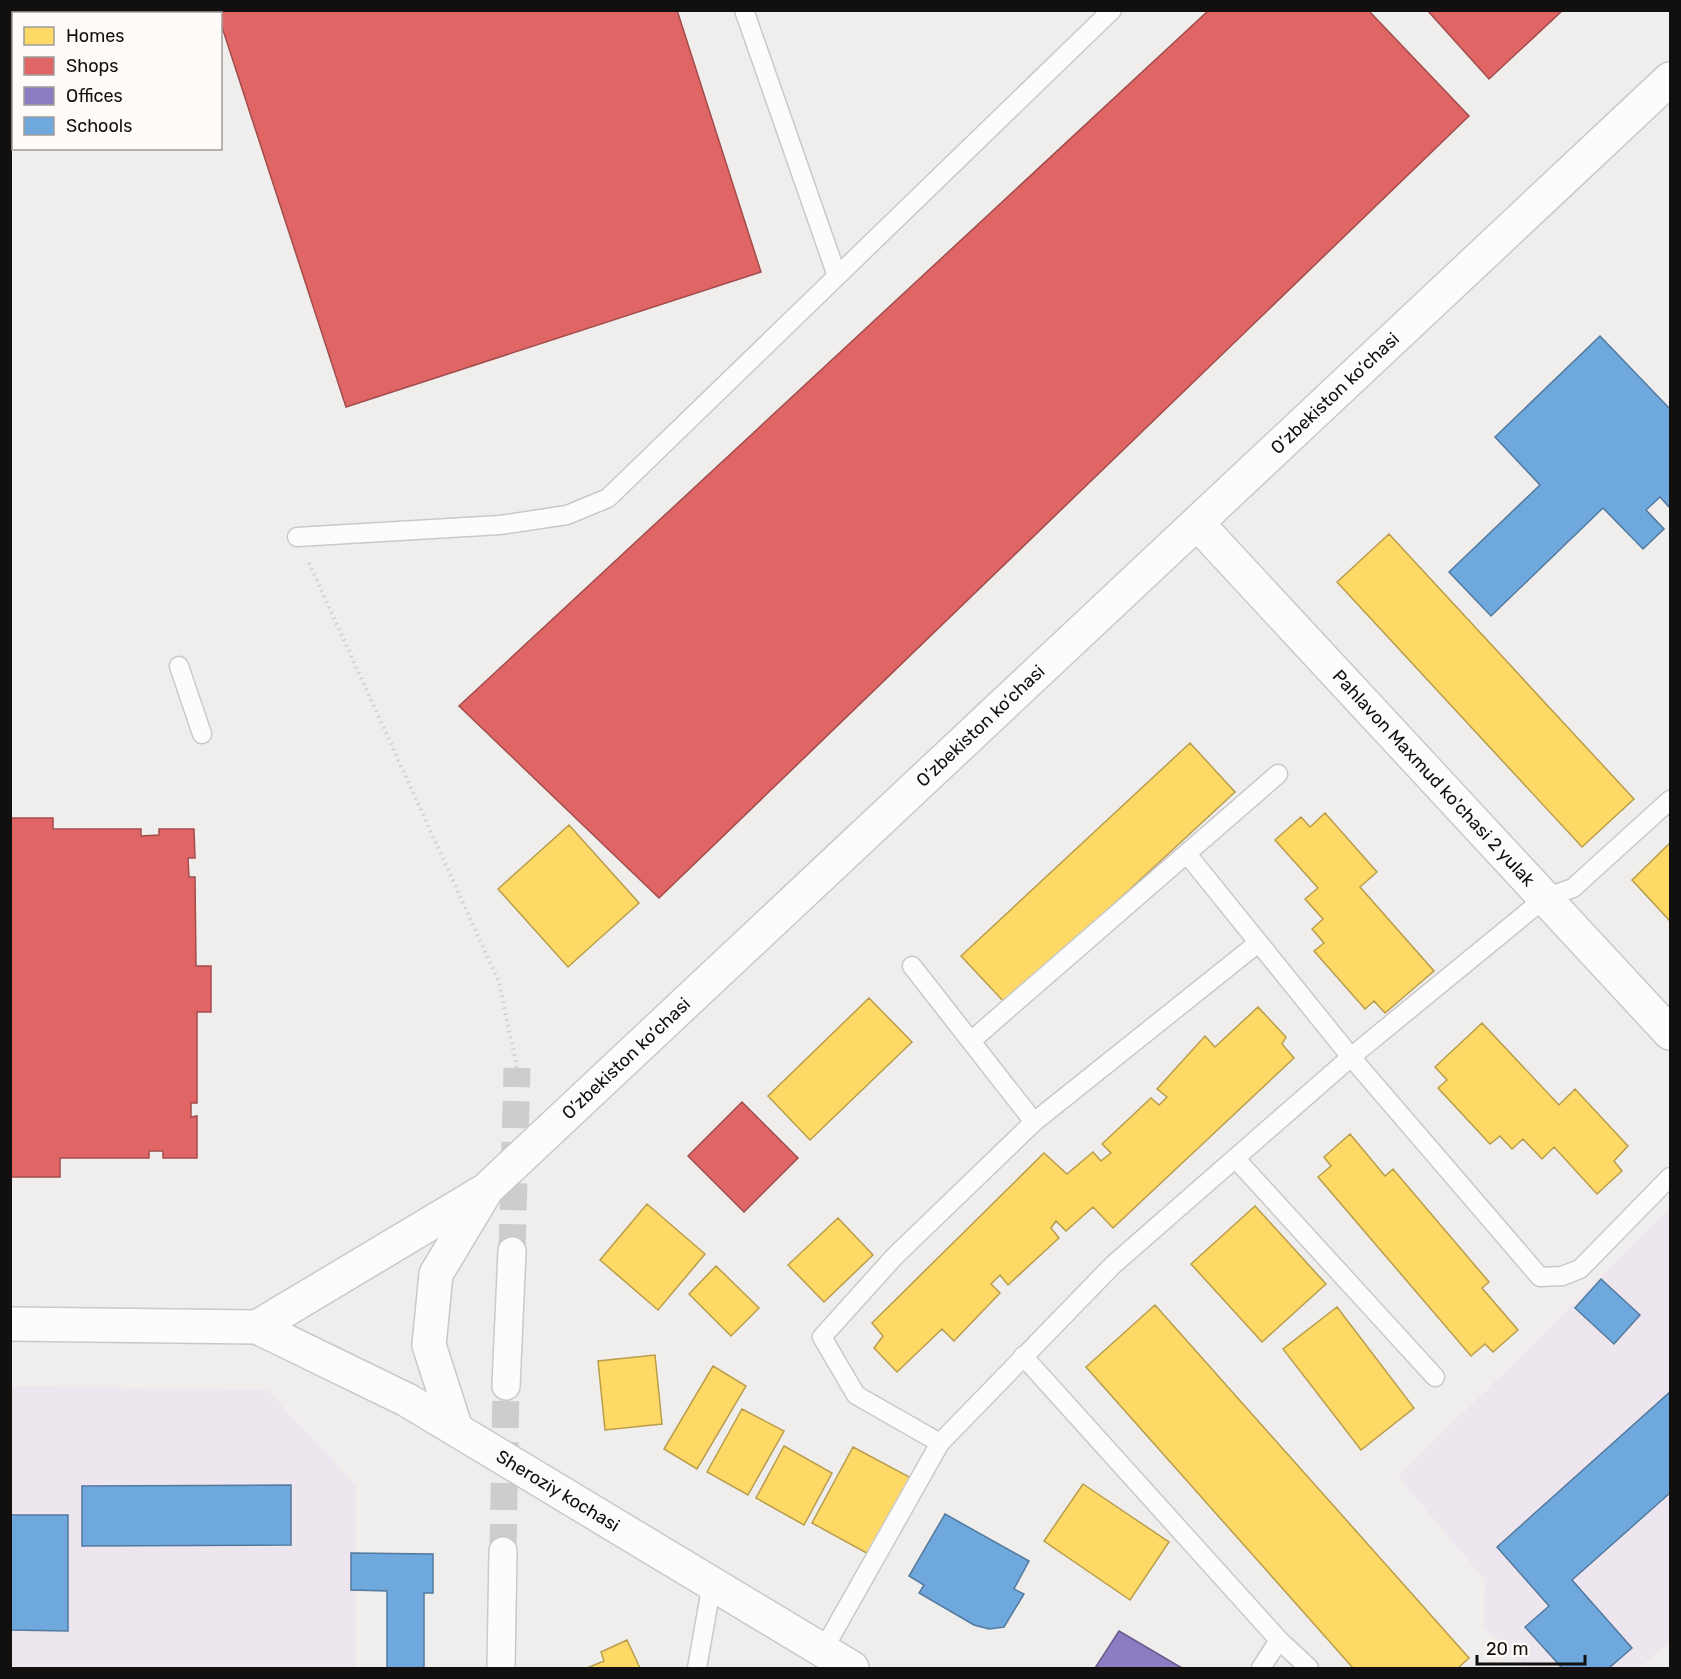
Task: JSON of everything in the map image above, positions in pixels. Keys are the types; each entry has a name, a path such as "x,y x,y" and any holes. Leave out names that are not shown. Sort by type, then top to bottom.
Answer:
{"street":[{"name":"O’zbekiston ko‘chasi","path":"257,1327 486,1190 1671,79"},
{"name":"Pahlavon Maxmud ko'chasi 2 yulak","path":"1197,523 1671,1034"},
{"path":"456,1429 429,1345 436,1274 486,1190"},
{"path":"506,1386 512,1251"},
{"path":"10,1324 257,1327"},
{"name":"Sheroziy kochasi","path":"257,1327 407,1400 852,1668"},
{"path":"501,1668 503,1551"}],"lane":[{"path":"744,10 837,276"},
{"path":"297,537 500,525 567,515 608,498 1112,10"},
{"path":"179,666 202,734"},
{"path":"971,1041 1278,774"},
{"path":"822,1652 940,1443 1113,1265 1351,1057 1545,898 1573,888 1671,800"},
{"path":"1187,854 1351,1057 1540,1277 1562,1276 1581,1269 1671,1177"},
{"path":"940,1443 856,1395 822,1337 895,1256 1034,1122 1258,943"},
{"path":"912,966 1034,1122"},
{"path":"1236,1158 1435,1377"},
{"path":"1023,1356 1279,1640 1308,1668"},
{"path":"698,1668 712,1583"},
{"path":"1261,1668 1279,1640"}],"path":[{"path":"297,537 499,982 517,1068"}],"shaded area":[{"path":"1670,1208 1670,1642 1639,1668 1527,1668 1484,1628 1485,1580 1398,1477"},
{"path":"11,1386 267,1390 356,1485 356,1668 11,1668"}],"building: Homes":[{"path":"1225,10 1351,10 1177,172 1119,109"},
{"path":"1386,59 1444,122 1267,286 1209,223"},
{"path":"1082,140 1140,203 963,367 905,304"},
{"path":"1184,252 1242,315 1065,479 1007,416"},
{"path":"872,340 930,402 753,566 695,503"},
{"path":"978,447 1035,509 858,673 800,610"},
{"path":"1389,534 1634,799 1582,847 1337,582"},
{"path":"664,536 722,599 545,763 487,700"},
{"path":"773,644 831,707 654,870 596,807"},
{"path":"1190,743 1235,792 1006,1004 961,956"},
{"path":"1325,813 1377,872 1360,887 1434,971 1385,1013 1374,1001 1365,1009 1314,951 1324,943 1312,929 1323,919 1305,899 1318,888 1275,840 1301,817 1310,827"},
{"path":"569,825 639,903 568,967 498,889"},
{"path":"1670,843 1670,921 1632,880"},
{"path":"869,998 912,1042 810,1140 768,1096"},
{"path":"1258,1007 1286,1037 1282,1044 1294,1058 1113,1228 1093,1207 1066,1231 1056,1221 1051,1228 1059,1238 1008,1285 1000,1275 991,1284 1000,1293 954,1341 942,1329 897,1372 874,1348 883,1336 872,1323 1044,1153 1067,1174 1093,1152 1101,1161 1111,1153 1102,1144 1151,1098 1159,1105 1167,1097 1157,1089 1205,1036 1215,1047"},
{"path":"1482,1023 1559,1105 1575,1089 1628,1146 1614,1161 1622,1171 1597,1194 1554,1147 1542,1159 1523,1139 1512,1149 1500,1136 1490,1144 1438,1088 1447,1080 1435,1067"},
{"path":"1350,1134 1385,1176 1393,1169 1489,1282 1482,1288 1518,1330 1493,1352 1485,1344 1471,1356 1318,1177 1331,1166 1324,1157"},
{"path":"647,1204 705,1254 658,1310 600,1260"},
{"path":"1255,1206 1326,1284 1262,1342 1191,1264"},
{"path":"838,1218 873,1255 824,1302 788,1265"},
{"path":"716,1266 759,1308 731,1336 689,1294"},
{"path":"1155,1305 1469,1658 1458,1668 1353,1668 1086,1367"},
{"path":"1337,1307 1414,1408 1361,1450 1283,1349"},
{"path":"655,1355 662,1424 605,1430 598,1361"},
{"path":"713,1366 746,1386 697,1469 664,1449"},
{"path":"742,1409 784,1431 748,1495 707,1472"},
{"path":"784,1446 832,1473 804,1525 756,1498"},
{"path":"853,1447 913,1479 872,1556 812,1523"},
{"path":"1083,1484 1169,1542 1130,1600 1044,1541"},
{"path":"627,1640 640,1668 587,1668 604,1661 601,1652"}],"building: Shops":[{"path":"217,10 677,10 761,272 346,407 222,27 222,12"},
{"path":"1209,10 1368,10 1469,116 659,898 459,706"},
{"path":"1427,10 1563,10 1489,79"},
{"path":"11,818 53,818 53,829 141,829 141,836 159,835 159,829 194,829 195,858 188,858 189,877 195,877 196,966 211,966 211,1012 197,1012 197,1103 191,1103 191,1117 197,1116 197,1158 163,1158 163,1151 149,1151 149,1158 60,1158 60,1177 11,1177"},
{"path":"742,1102 798,1158 744,1212 688,1156"}],"building: Offices":[{"path":"1119,1631 1182,1668 1095,1668"}],"building: Schools":[{"path":"1600,336 1670,409 1670,508 1660,497 1646,510 1664,529 1643,549 1603,508 1491,616 1449,572 1540,485 1495,437"},
{"path":"1601,1279 1640,1315 1614,1344 1575,1308"},
{"path":"1670,1392 1670,1493 1572,1580 1632,1648 1609,1668 1562,1668 1525,1627 1549,1606 1497,1547"},
{"path":"291,1485 291,1545 82,1546 82,1486"},
{"path":"945,1514 1029,1561 1014,1589 1024,1594 1004,1627 989,1629 974,1625 919,1593 924,1585 909,1576"},
{"path":"10,1515 68,1515 68,1631 10,1630"},
{"path":"351,1553 433,1554 433,1593 424,1593 424,1668 387,1668 387,1591 351,1590"}],"tunnel":[{"path":"512,1251 517,1068"},
{"path":"503,1551 506,1386"}]}
